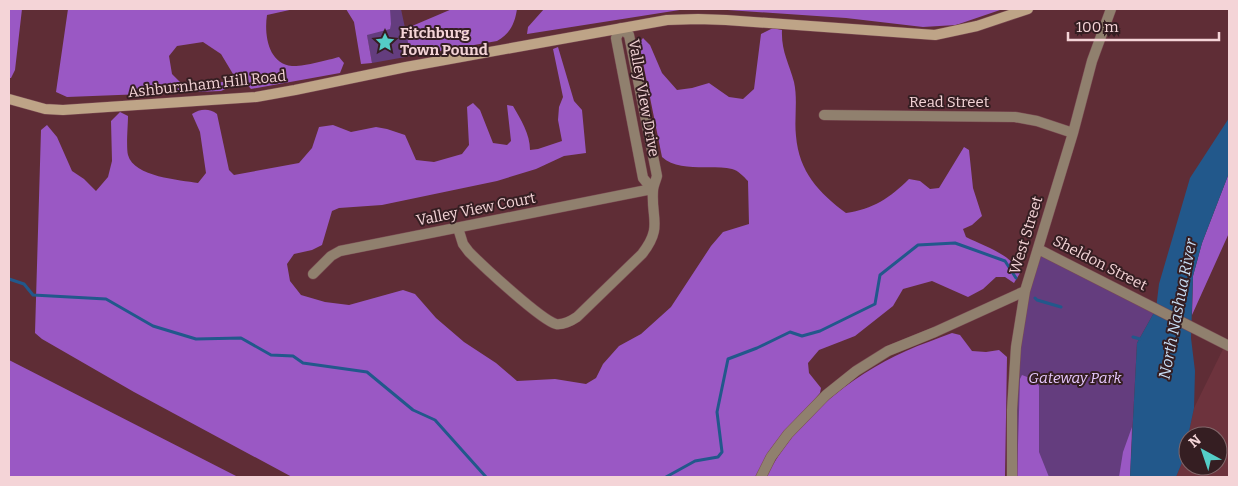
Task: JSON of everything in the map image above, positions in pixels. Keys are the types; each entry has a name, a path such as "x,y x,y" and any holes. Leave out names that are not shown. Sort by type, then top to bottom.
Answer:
{"street":[{"name":"Ashburnham Hill Road","path":"9,99 44,109 63,110 161,105 256,97 406,67 667,20 698,19 935,35 978,26 1028,9"},
{"name":"West Street","path":"1012,477 1012,410 1016,347 1025,291 1073,133 1092,62 1111,9"},
{"name":"Valley View Drive","path":"458,228 465,246 477,260 545,318 558,324 566,323 578,316 636,260 650,243 656,224 652,189 657,176 629,36 621,28"},
{"name":"Read Street","path":"824,115 1015,117 1037,121 1073,133"},
{"name":"Valley View Court","path":"313,274 331,256 340,251 652,189"},
{"name":"Sheldon Street","path":"1038,249 1229,346"},
{"path":"761,477 771,457 788,434 826,395 856,371 888,351 1025,291"}],"shaded area":[{"path":"9,9 22,9 15,70 11,78 9,78"},
{"path":"68,9 294,9 267,15 267,39 269,47 278,60 284,64 296,66 339,57 344,63 340,73 251,89 243,80 233,74 221,54 203,42 177,46 169,56 172,74 181,83 226,82 232,86 221,91 67,97 56,92"},
{"path":"346,9 390,9 390,29 367,35 372,63 361,64 354,22"},
{"path":"452,9 517,9 511,28 497,41 411,56 405,29"},
{"path":"544,9 686,9 527,34 528,27"},
{"path":"713,9 1003,9 956,25 923,27 846,18"},
{"path":"773,28 782,30 784,51 794,82 796,136 801,160 812,180 827,198 846,213 865,209 880,202 909,179 920,181 930,189 939,188 964,147 969,150 973,188 982,216 972,225 963,229 966,237 1004,256 1016,266 1020,273 1014,283 1005,277 996,277 983,289 968,297 932,281 903,289 893,306 855,336 819,350 808,363 809,373 821,388 820,393 773,448 755,477 292,477 134,392 42,339 35,333 41,130 47,125 57,137 72,171 84,179 96,191 108,177 112,161 111,121 120,112 128,116 127,151 132,162 148,173 170,179 198,183 206,173 200,132 192,114 204,110 217,114 229,170 234,175 299,163 312,148 319,127 333,125 351,132 376,127 405,135 416,160 434,162 462,154 469,145 467,107 473,103 480,110 493,143 507,145 511,141 507,105 513,106 522,122 527,133 530,150 538,149 562,141 558,120 559,107 563,97 553,49 558,47 574,101 582,110 586,153 564,156 536,169 497,181 382,205 339,208 332,211 322,245 312,250 294,254 287,264 290,281 301,295 325,302 349,305 403,290 415,294 436,318 464,342 496,363 517,381 555,379 586,384 596,378 603,364 619,346 641,334 671,307 711,246 723,232 749,224 748,181 739,172 724,168 686,167 669,162 662,157 639,43 643,38 650,45 662,73 677,90 709,83 729,97 743,99 754,89 761,34"},
{"path":"1229,173 1229,233 1192,315 1193,276 1202,243"},
{"path":"952,333 960,335 972,351 986,352 999,350 1007,357 1005,477 766,477 792,437 808,419 844,388 864,374 912,348"},
{"path":"1229,337 1229,477 1176,477 1178,472 1178,476 1228,476 1228,426 1190,426 1194,408"},
{"path":"9,360 238,477 9,477"},
{"path":"1022,375 1035,380 1039,386 1039,452 1049,477 1017,477 1020,379"},
{"path":"1132,427 1130,477 1119,477 1123,452"}],"green space":[{"path":"362,9 401,9 411,56 372,63"},
{"name":"Gateway Park","path":"1038,249 1156,309 1137,343 1130,477 1012,477 1016,347"}],"water":[{"name":"North Nashua River","path":"1229,118 1229,173 1202,243 1193,276 1191,338 1195,371 1194,408 1190,426 1178,426 1178,472 1176,477 1130,477 1137,343 1156,309 1159,284 1190,178"}],"waterway":[{"path":"666,477 695,461 718,457 722,452 717,412 728,359 790,332 802,336 820,331 875,304 880,275 918,245 955,243 1005,261 1016,278"},
{"path":"9,279 24,284 33,295 106,299 153,326 196,339 241,338 271,355 293,356 303,363 367,372 413,410 435,420 486,477"},
{"path":"1035,298 1061,307"},
{"path":"1133,337 1140,339"}],"place":[{"name":"Fitchburg Town Pound","path":"385,42"}]}
